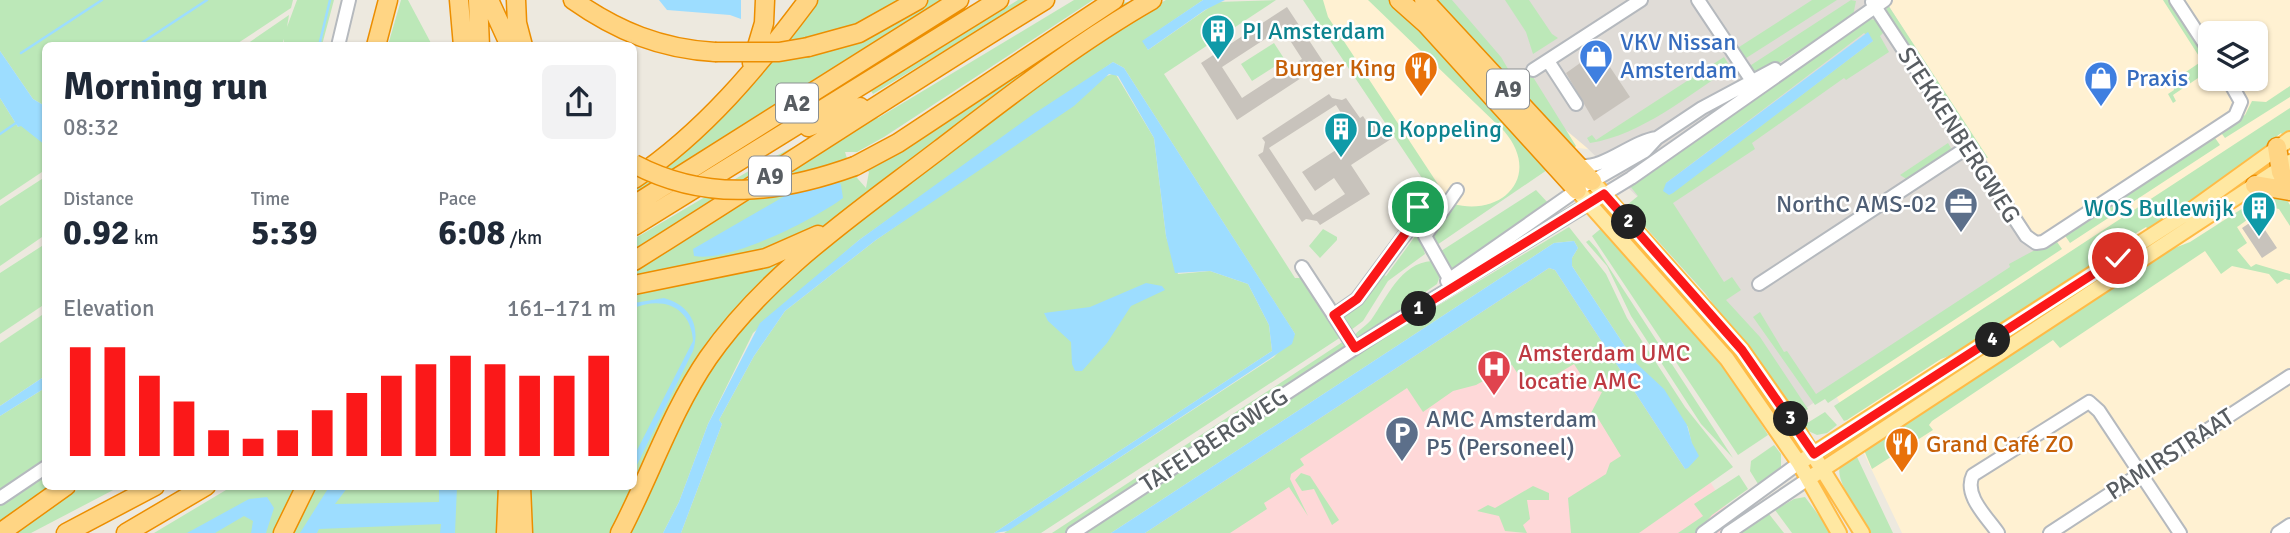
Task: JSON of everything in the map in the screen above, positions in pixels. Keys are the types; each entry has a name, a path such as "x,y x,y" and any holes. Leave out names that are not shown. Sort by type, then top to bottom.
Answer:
{"highway":[{"path":"377,42 388,0"},
{"path":"459,0 464,42"},
{"path":"478,0 480,42"},
{"path":"489,0 508,42"},
{"path":"516,0 522,42"},
{"path":"573,0 602,20 654,43 715,52 779,52 859,33 918,0"},
{"path":"737,91 756,54 764,23 765,0"},
{"name":"A2","path":"637,177 659,162 737,91 781,39 808,0"},
{"name":"A2","path":"637,203 959,0"},
{"name":"A2","path":"637,224 999,0"},
{"name":"A9","path":"637,259 770,176 904,86 1045,0"},
{"name":"A9","path":"637,165 684,183 750,191 809,183 855,166 898,143 1114,0"},
{"path":"620,533 688,390 708,358 761,294 845,221 1041,73 1152,0"},
{"path":"1399,0 1426,24 1590,192"},
{"name":"A9","path":"1424,0 1578,166 1590,192"},
{"name":"A2","path":"773,140 850,111 904,86"},
{"path":"2284,143 2290,191"},
{"path":"2255,185 2282,187 2290,191"},
{"path":"637,284 766,258 845,221"},
{"path":"0,533 60,490"},
{"path":"66,533 147,490"},
{"path":"126,533 199,490"},
{"path":"283,533 304,490"},
{"path":"506,533 508,490"},
{"path":"521,490 523,533"}],"main road":[{"path":"1798,463 2190,211 2284,143"},
{"path":"1808,479 2288,164"},
{"path":"1590,192 1742,350 1814,454 1862,533"},
{"path":"1590,192 1743,380 1798,463 1839,533"}],"street":[{"path":"339,42 349,0"},
{"path":"1533,70 1641,0"},
{"path":"1698,0 1756,86"},
{"path":"2176,0 2198,33"},
{"path":"1590,192 1756,86 1877,2"},
{"name":"STEKKENBERGWEG","path":"1877,2 2026,236 2039,243 2235,116 2241,102 2235,91"},
{"path":"1548,61 1576,104"},
{"path":"1590,192 1657,138 1720,98 1756,86"},
{"path":"1578,166 1597,164 1638,141 1657,138"},
{"path":"1759,284 1968,147"},
{"path":"1451,282 1425,236 1457,190"},
{"name":"TAFELBERGWEG","path":"1073,533 1590,192"},
{"path":"1334,315 1357,299 1418,216 1418,207 1412,196"},
{"path":"1302,267 1355,348"},
{"name":"PAMIRSTRAAT","path":"2050,533 2290,376"},
{"path":"1998,533 1972,495 1970,482 1973,475 2090,402 2095,405 2180,533"},
{"path":"1707,532 1798,463"},
{"path":"0,498 42,470"},
{"path":"1728,533 1808,479"},
{"path":"2278,533 2290,525"}],"shaded area":[{"path":"1317,0 2290,0 2290,533 1902,533 1832,387 1605,151 1578,148 1482,213 1454,207 1442,197"},
{"path":"1438,0 1885,0 2043,249 1800,412 1645,204 1586,147 1516,88"},
{"name":"Amsterdam UMC locatie AMC","path":"1548,255 1689,449 1743,533 1127,533"}],"green space":[{"path":"0,0 293,0 291,8 240,42 42,42 42,104 33,99 0,51"},
{"path":"297,0 334,0 323,42 284,42 284,39 283,42 250,42 289,15 287,27"},
{"path":"401,0 408,0 430,42 389,42"},
{"path":"813,0 947,0 637,194 637,182 692,145 715,124 755,80"},
{"path":"1018,0 1028,0 873,94 871,91"},
{"path":"1074,0 1093,0 884,137 857,152 845,152 851,171 866,188 869,172 866,169 1121,3 1142,0 824,227 812,246 735,318 618,533 154,533 226,490 637,490 637,237 764,162 868,109 878,118"},
{"path":"1166,0 1203,0 1143,41 1148,50 1217,2 1276,0 1164,74 1295,278 1306,278 1341,337 1041,533 1004,533 1274,357 1295,334 1124,68 1113,62 859,240 753,333 708,424 679,502 663,533 629,533 681,422 705,379 746,325 775,294 872,210 1092,45"},
{"path":"1303,0 1323,0 1328,17 1445,195 1420,237 1425,254 1388,281 1363,321 1351,330 1341,317 1380,273 1386,276 1416,235 1412,231 1415,194 1424,181"},
{"path":"1368,0 1392,0 1405,10 1547,170 1434,247 1430,236 1453,204 1488,204 1502,198 1512,189 1518,177 1519,163 1515,147 1504,131"},
{"path":"1434,0 1452,0 1501,57 1511,74 1533,77 1576,146 1571,151"},
{"path":"1505,0 1529,0 1552,34 1558,38 1533,54 1526,32"},
{"path":"1812,0 1837,0 1743,60 1736,49"},
{"path":"1851,0 1856,1 1853,16 1759,76 1748,67"},
{"path":"2163,0 2171,0 2198,42 2198,55"},
{"path":"1888,5 1988,158 1979,156 1885,14"},
{"path":"1869,19 1877,20 1885,31 1880,36 1889,52 1846,80 1844,78 1752,143 1755,149 1673,203 1724,282 1732,277 1741,290 1726,300 1760,337 1808,409 1799,415 1794,408 1791,410 1705,293 1629,209 1627,205 1638,196 1630,186 1636,178","holes":["1864,33 1873,41 1669,195 1666,183"]},
{"path":"1274,43 1285,60 1252,81 1241,64"},
{"path":"1724,57 1731,68 1664,113 1628,132 1590,143 1587,138 1592,135 1596,140"},
{"path":"2198,64 2198,78 2173,95 2176,101 2173,103 2168,94 2174,90 2173,86 2179,84 2177,78"},
{"path":"1115,73 1154,138 1166,236 1178,274 1210,271 1248,284 1269,325 1272,351 994,533 681,533 722,424 719,420 754,356 785,311 876,240 1085,94 1104,77"},
{"path":"2290,86 2290,97 2225,138 2219,130 2245,115 2252,101 2266,102"},
{"path":"0,98 18,127 21,125 42,142 42,172 0,200"},
{"path":"2290,108 2290,134 2284,137 2281,133 2276,137 2278,142 2199,199 2149,230 2146,227 2112,248 2107,252 2110,256 1974,347 1941,359 1844,421 1834,406"},
{"path":"2213,135 2220,145 2070,243 2064,234"},
{"path":"1948,143 1951,148 1949,153 1908,180 1900,175"},
{"path":"42,179 42,237 0,266 0,206"},
{"path":"1536,190 1549,204 1454,271 1448,268 1441,251"},
{"path":"2265,194 2285,197 2290,205 2290,226 2279,209 2266,208 2256,212 2237,227 2247,243 2237,250 2251,267 2256,264 2290,274 2290,280 2285,279 2277,284 2269,274 2232,266 2221,274 2205,251 2060,348 2053,340 1932,421 1929,425 1933,430 1872,469 1864,450 2159,254 2190,242"},
{"path":"1612,217 1716,327 1783,416 1779,419 1717,333 1610,219"},
{"path":"1604,226 1707,346 1746,399 1768,435 1738,455 1592,236"},
{"path":"1569,227 1606,274 1627,318 1685,407 1733,467 1639,533 1571,533 1568,498 1606,474 1610,463 1621,456 1596,415 1591,413 1602,392 1590,389 1574,364 1529,391 1512,365 1476,385 1453,391 1423,412 1407,388 1300,459 1304,465 1291,474 1290,479 1308,516 1289,487 1264,503 1267,509 1230,533 1145,533 1549,268 1555,270 1685,469 1692,445 1688,427 1636,363 1572,266 1572,258 1578,248 1574,241 1554,243 1111,533 1083,533 1457,289 1458,292 1434,308"},
{"path":"1323,229 1337,237 1337,240 1320,258 1309,246"},
{"path":"2055,239 2062,249 1828,403 1825,399 1815,405 1753,317 1760,312 1784,352 1787,351 1816,394 2010,267 2009,264"},
{"path":"1589,240 1597,249 1733,458 1701,424 1631,316 1607,266 1586,242"},
{"path":"42,246 42,306 0,334 0,273"},
{"path":"1432,261 1440,276 1437,284 1359,338 1353,338 1371,320 1403,275 1421,263"},
{"path":"42,315 42,378 0,406 0,343"},
{"path":"1344,341 1347,345 1344,348 1065,533 1052,533"},
{"path":"42,390 42,462 0,491 0,416"},
{"path":"1825,412 1837,425 1827,433 1817,435 1804,429 1804,425"},
{"path":"1774,445 1781,454 1781,467 1758,484 1750,471 1751,461"},
{"path":"1854,456 1857,457 1893,533 1871,533 1845,490 1839,473 1840,467"},
{"path":"42,471 42,490 50,490 0,524 0,500"},
{"path":"1301,473 1310,476 1339,520 1332,525 1314,489 1302,491 1295,480"},
{"path":"1739,475 1748,489 1712,515 1696,533 1678,533 1703,516 1694,504"},
{"path":"1533,486 1549,493 1549,500 1527,500 1530,519 1523,525 1527,533 1505,531 1499,516 1477,511 1488,505 1495,508"},
{"path":"77,490 113,490 31,533 16,533"},
{"path":"1805,497 1832,533 1792,533 1775,510 1794,499"},
{"path":"1769,514 1784,533 1739,533"}],"water":[{"path":"659,0 741,0 741,19 730,15 667,10"},
{"path":"1203,0 1225,0 1205,10 1148,50 1142,41"},
{"path":"1868,32 1873,41 1673,193 1669,195 1663,191 1666,183"},
{"path":"0,51 33,99 42,104 42,143 21,126 18,127 0,98"},
{"path":"1113,62 1124,68 1292,329 1295,334 1292,344 1008,531 994,533 1272,351 1269,325 1248,284 1210,271 1175,273 1166,236 1154,138 1118,76 1109,74 1074,106 876,240 785,311 754,356 719,420 722,424 681,533 663,533 679,502 708,424 760,323 859,240 1035,113"},
{"path":"828,171 833,171 841,185 843,198 830,207 749,246 728,253 694,256 693,249"},
{"path":"1574,241 1578,248 1572,258 1572,266 1636,363 1664,389 1687,425 1699,456 1688,468 1685,469 1555,270 1549,268 1145,533 1111,533 1554,243"},
{"path":"1146,283 1162,286 1165,290 1131,306 1107,343 1082,371 1075,371 1071,342 1048,321 1044,313 1090,307"},
{"path":"664,298 673,301 687,311 696,333 693,351 637,465 637,450 693,341 687,320 674,307 655,303 637,307 637,302"},
{"path":"42,378 42,390 0,416 0,406"},
{"path":"327,490 346,490 335,504 439,502 439,490 457,490 455,533 440,533 441,524 319,529 317,533 300,533"},
{"path":"267,497 274,508 266,533 251,533 253,521 244,516 215,533 187,533 249,499"}],"building":[{"name":"PI Amsterdam","path":"1287,7 1324,63 1237,120 1201,63","holes":["1282,28 1302,59 1242,98 1222,67"]},
{"name":"VKV Nissan Amsterdam","path":"1596,46 1630,97 1594,121 1566,73 1583,61 1580,56"},
{"name":"De Koppeling","path":"1329,94 1332,98 1346,98 1370,127 1380,121 1391,139 1351,165 1370,194 1320,225 1317,221 1306,219 1302,222 1258,155 1263,152 1265,142 1262,138","holes":["1336,105 1356,137 1302,172 1315,191 1334,178 1345,194 1313,215 1269,148"]},
{"name":"WOS Bullewijk","path":"2257,218 2277,248 2262,258 2242,228"}],"waterway":[{"path":"21,53 102,0"},
{"path":"143,42 207,0"},
{"path":"320,42 330,0"},
{"path":"0,134 16,123"}],"place":[{"name":"PI Amsterdam","path":"1218,61"},
{"name":"VKV Nissan Amsterdam","path":"1596,86"},
{"name":"Burger King","path":"1421,98"},
{"name":"Praxis","path":"2101,108"},
{"name":"De Koppeling","path":"1341,159"},
{"name":"NorthC AMS-02","path":"1961,234"},
{"name":"WOS Bullewijk","path":"2259,238"},
{"name":"Amsterdam UMC locatie AMC","path":"1494,397"},
{"name":"AMC Amsterdam P5 (Personeel)","path":"1402,463"},
{"name":"Grand Café ZO","path":"1902,474"}],"route":[{"path":"1418,207 1418,216 1357,299 1334,315 1355,348 1604,194 1742,350 1814,454 2118,258"}]}
